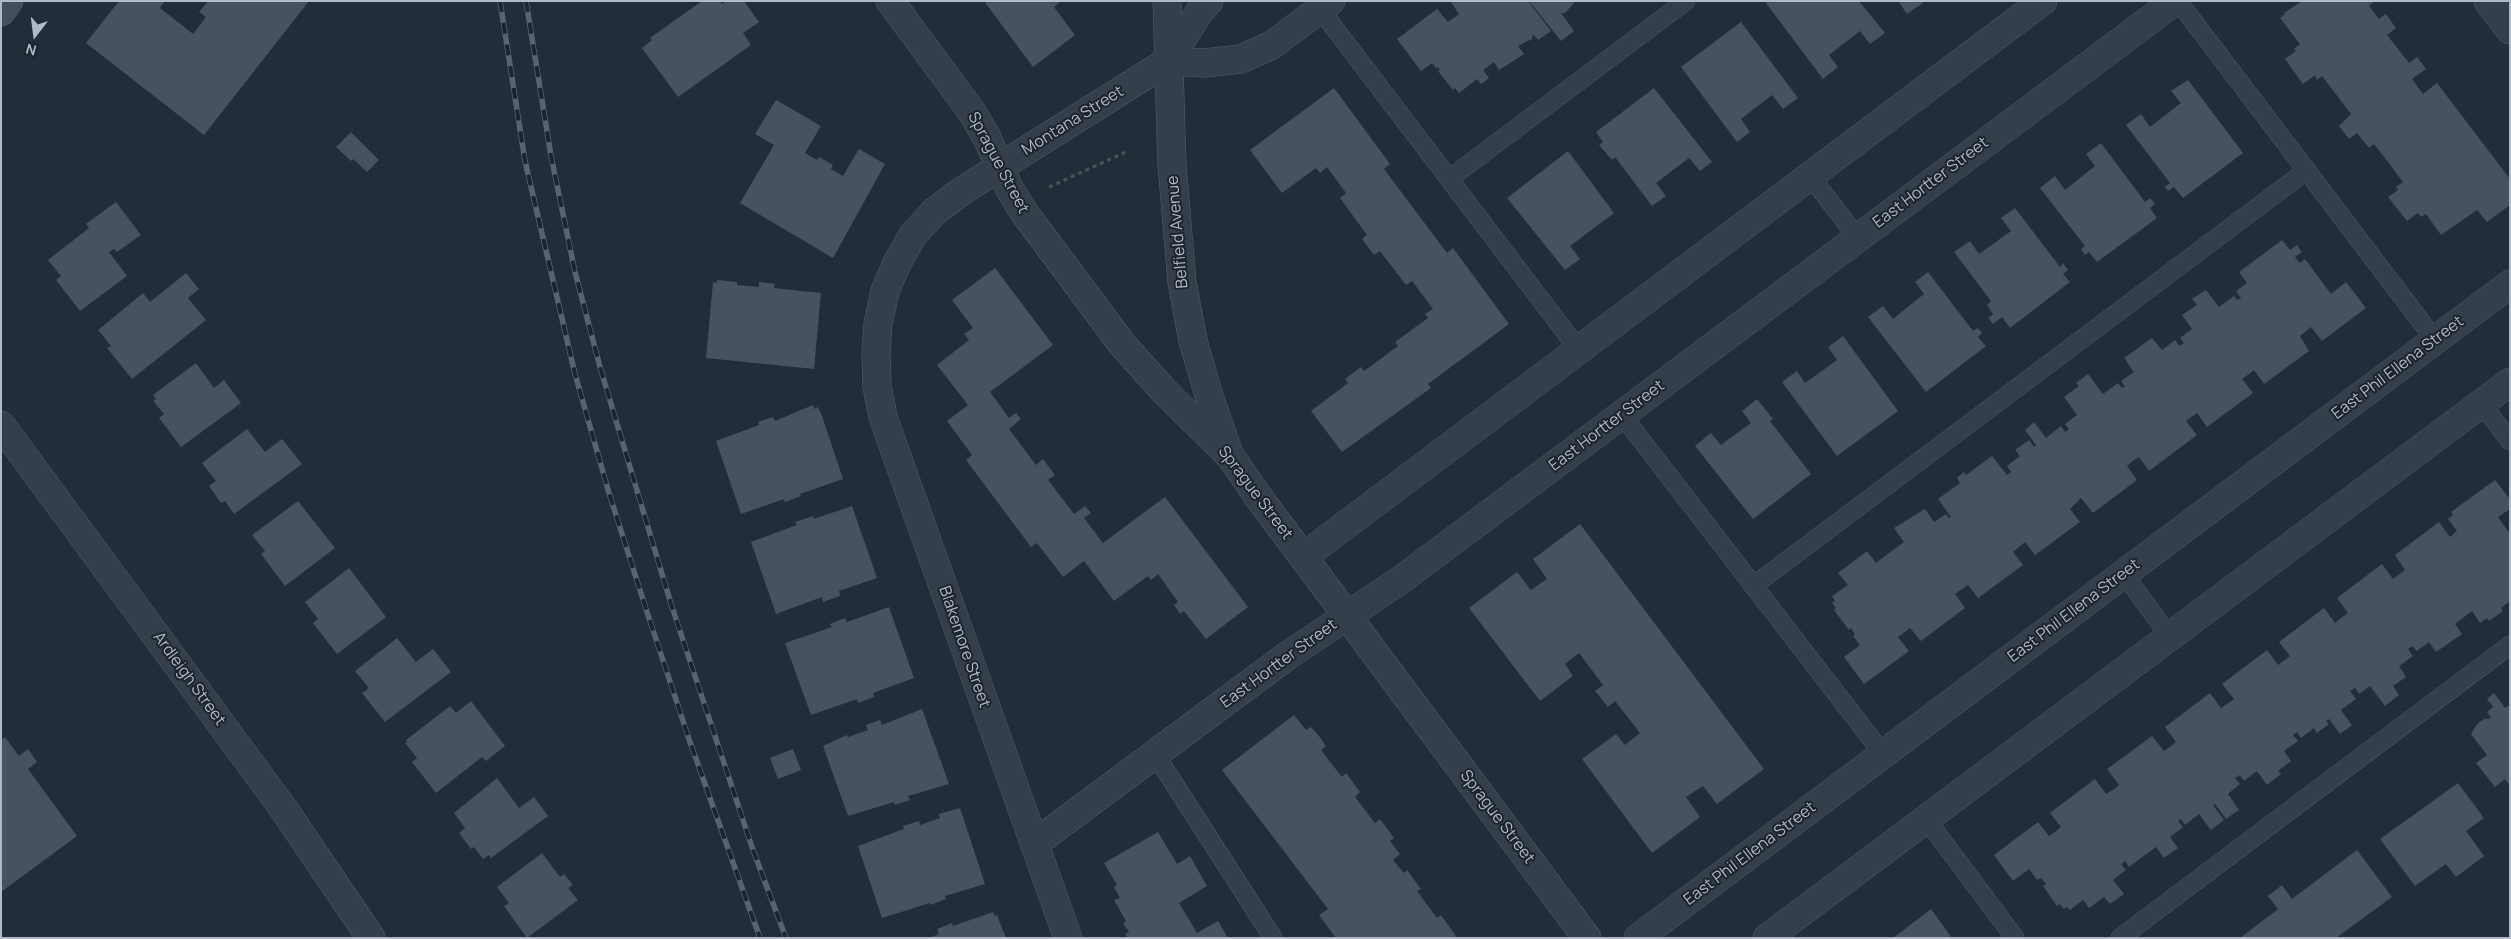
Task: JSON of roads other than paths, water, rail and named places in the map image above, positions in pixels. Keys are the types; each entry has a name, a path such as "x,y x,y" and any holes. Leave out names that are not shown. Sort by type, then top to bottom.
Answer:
{"street":[{"path":"1,12 9,1"},
{"name":"Sprague Street","path":"890,1 972,112 1023,211 1122,344 1165,392 1231,457 1303,557 1587,938"},
{"name":"Belfield Avenue","path":"1167,1 1172,165 1182,282 1193,341 1209,396 1231,457"},
{"name":"Montana Street","path":"876,353 878,324 885,291 914,235 935,211 1000,166 1168,61 1200,11 1209,1"},
{"path":"1303,557 2043,1"},
{"name":"East Hortter Street","path":"1034,844 1287,656 1402,579 2177,1"},
{"path":"2488,1 2510,30"},
{"path":"1168,61 1204,63 1241,59 1272,46 1326,5"},
{"name":"East Phil Ellena Street","path":"1638,938 2510,284"},
{"name":"Blakemore Street","path":"876,353 877,386 883,417 1068,938"},
{"path":"1768,938 2510,382"},
{"name":"Ardleigh Street","path":"1,425 284,808 371,938"}],"lane":[{"path":"1449,179 1686,1"},
{"path":"2177,1 2435,340"},
{"path":"1326,5 1449,179 1579,350"},
{"path":"1753,586 2307,170"},
{"path":"1810,176 1858,238"},
{"path":"2481,403 2510,442"},
{"path":"1622,415 1883,754"},
{"path":"2124,574 2170,637"},
{"path":"2120,938 2510,645"},
{"path":"1155,754 1272,938"},
{"path":"1926,819 2015,938"}],"railway":[{"path":"500,1 525,161 575,374 609,493 647,612 690,742 760,938"},
{"path":"526,1 551,156 575,272 600,367 671,604 753,850 786,938"}]}
